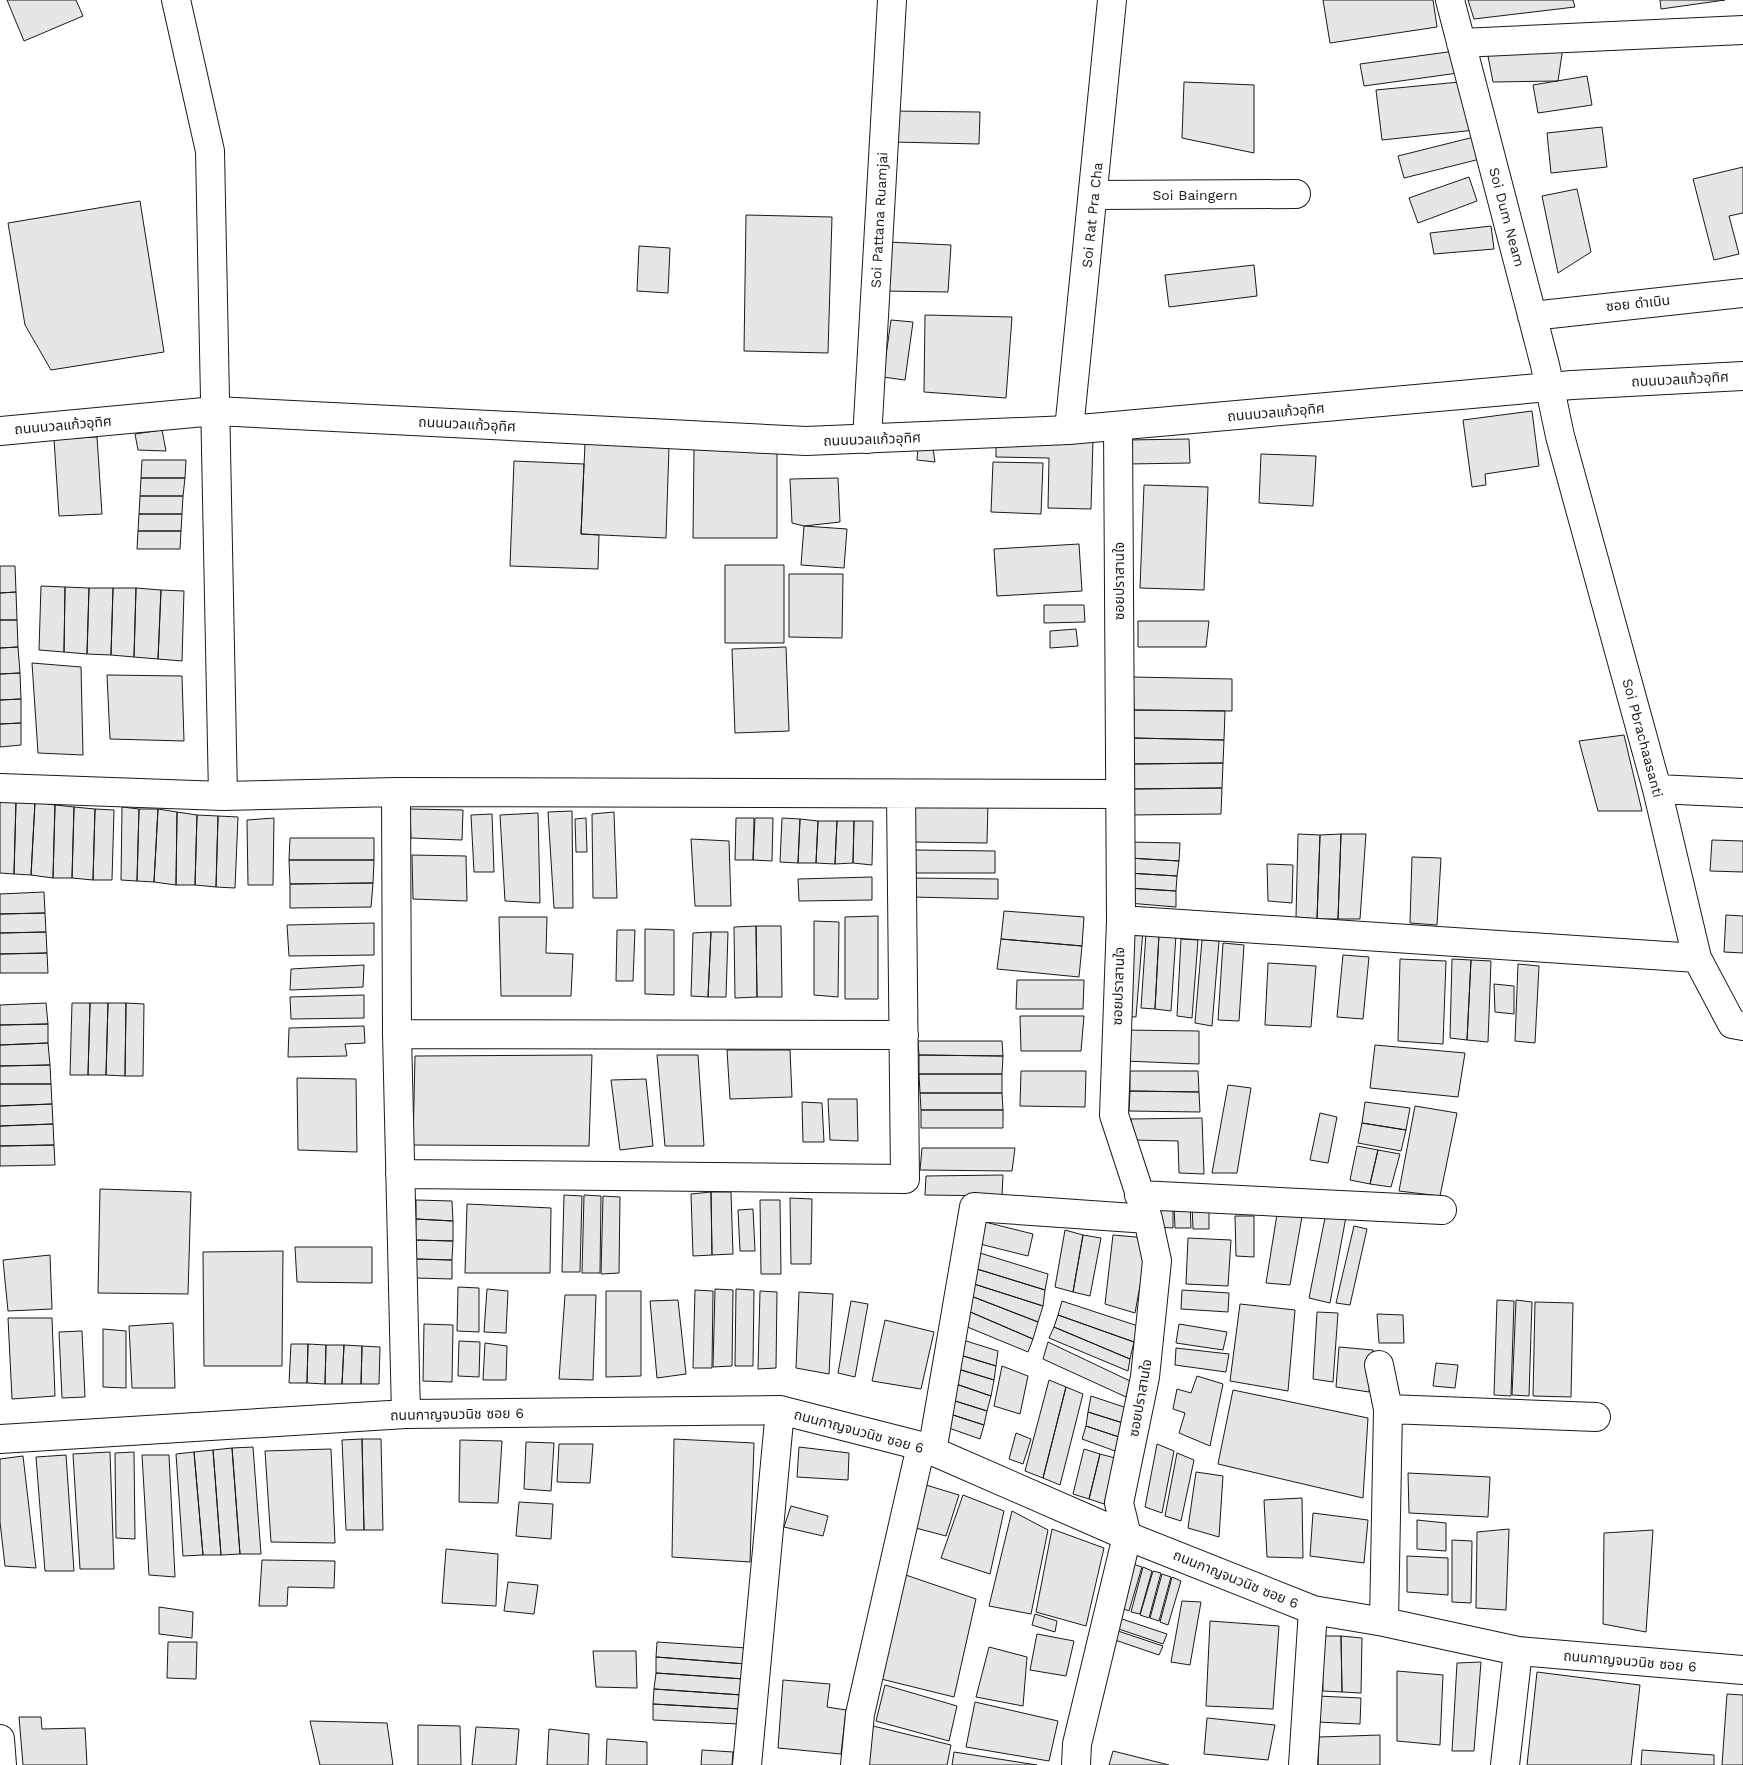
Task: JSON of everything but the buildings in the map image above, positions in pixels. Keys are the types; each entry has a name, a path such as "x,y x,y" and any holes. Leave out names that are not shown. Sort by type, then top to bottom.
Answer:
{"street":[{"path":"176,0 210,152 223,796"},
{"name":"Soi Pattana Ruamjai","path":"867,439 892,0"},
{"name":"Soi Rat Pra Cha","path":"1069,430 1112,0"},
{"name":"Soi Dum Neam","path":"1450,0 1550,387 1560,436"},
{"path":"1461,43 1743,30"},
{"name":"Soi Baingern","path":"1094,195 1296,194"},
{"name":"ซอย ดำเนิน","path":"1532,316 1743,293"},
{"name":"ถนนนวลแก้วอุทิศ","path":"0,431 215,412 806,441 1069,430 1550,387 1743,376"},
{"name":"ซอยปราสานใจ","path":"1118,426 1121,920 1114,1115 1144,1207 1157,1261 1145,1377 1118,1503 1127,1536"},
{"name":"Soi Pbrachaasanti","path":"1560,436 1657,789 1697,958 1732,1024 1743,1026"},
{"path":"0,788 223,796 396,792 1120,794"},
{"path":"1657,789 1743,793"},
{"path":"396,792 397,1034 406,1414"},
{"path":"400,1174 905,1179 902,794"},
{"path":"1121,920 1697,958"},
{"path":"397,1034 904,1034"},
{"path":"855,1765 860,1714 927,1449 974,1207 1442,1210"},
{"path":"1379,1365 1388,1409 1384,1622"},
{"path":"1388,1409 1596,1417"},
{"path":"747,1765 780,1410"},
{"name":"ถนนกาญจนวนิช ซอย 6","path":"0,1439 406,1414 780,1410 927,1449 1127,1536 1313,1610 1384,1622 1518,1652 1743,1670"},
{"path":"1076,1765 1077,1744 1127,1536"},
{"path":"1303,1765 1313,1610"},
{"path":"1506,1765 1518,1652"},
{"path":"0,1739 2,1765"}]}
